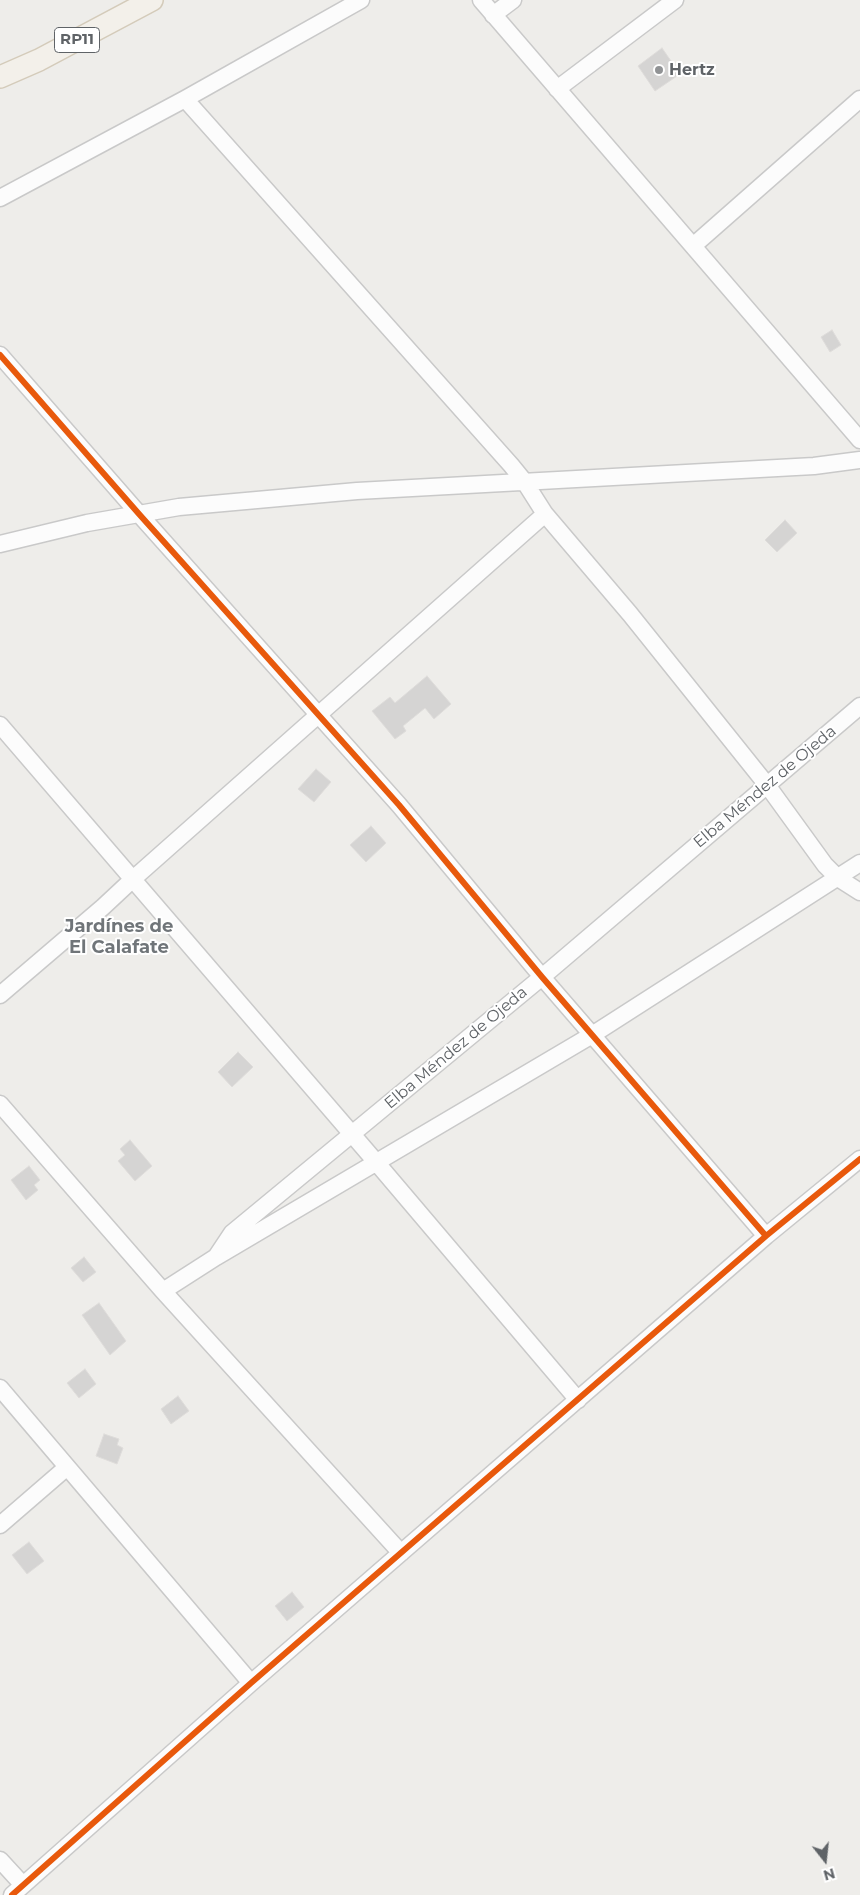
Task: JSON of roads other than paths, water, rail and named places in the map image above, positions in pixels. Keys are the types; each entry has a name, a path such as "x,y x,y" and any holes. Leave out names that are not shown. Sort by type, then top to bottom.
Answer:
{"main road":[{"name":"RP11","path":"0,77 47,56 152,0"}],"street":[{"path":"0,198 185,99 361,0"},
{"path":"480,0 860,440"},
{"path":"493,15 513,0"},
{"path":"557,90 675,0"},
{"path":"185,99 524,482 545,514 630,614 767,785 825,865 838,878 860,892"},
{"path":"693,246 859,101"},
{"path":"0,355 138,514 399,805 542,977 766,1236"},
{"path":"0,544 87,523 178,507 357,491 814,466 860,460"},
{"path":"0,995 103,907 545,514"},
{"name":"Elba Méndez de Ojeda","path":"216,1257 232,1233 542,977 860,706"},
{"path":"0,725 578,1400"},
{"path":"163,1291 216,1257 592,1035 860,863"},
{"path":"0,1104 163,1291 401,1553"},
{"path":"0,1860 17,1890 251,1683 766,1236 860,1159"},
{"path":"0,1388 66,1468 251,1683"},
{"path":"0,1525 66,1468"}],"place":[{"name":"Hertz","path":"659,70"}],"district":[{"name":"Jardínes de El Calafate","path":"119,938"}]}
